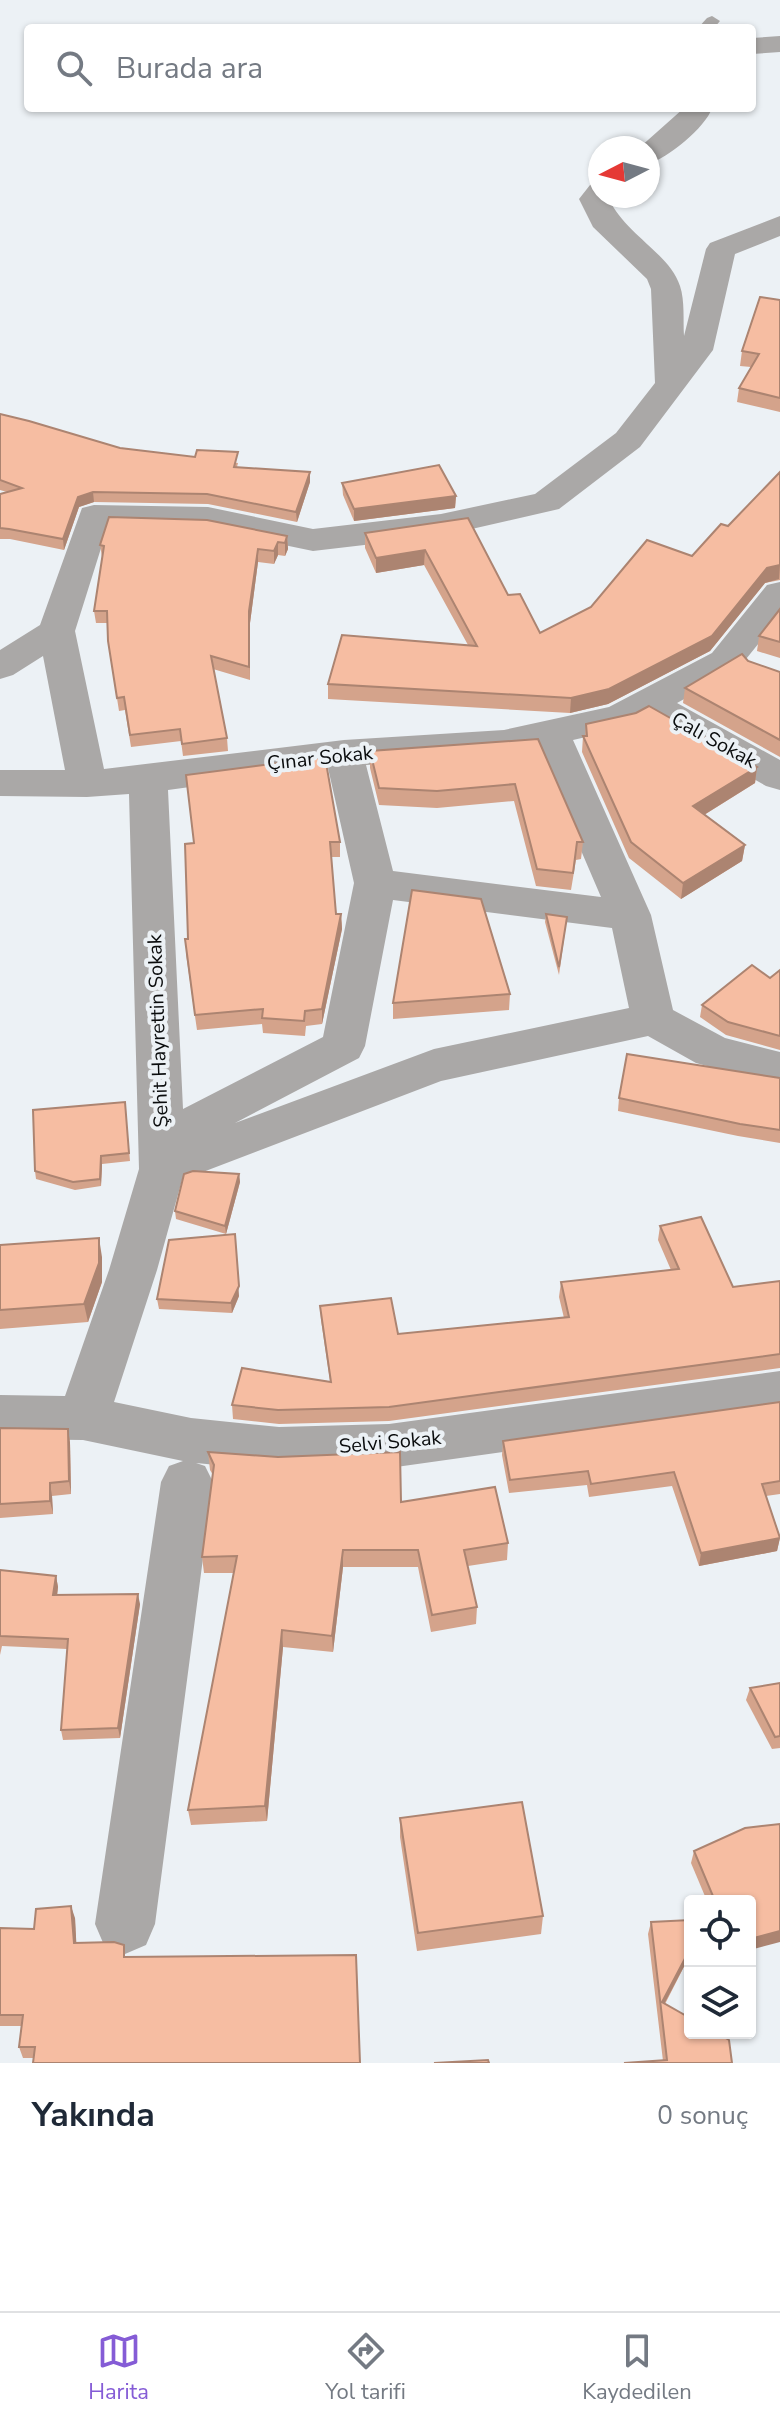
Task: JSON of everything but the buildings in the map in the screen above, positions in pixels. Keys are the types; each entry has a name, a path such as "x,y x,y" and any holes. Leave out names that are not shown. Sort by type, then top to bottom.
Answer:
{"street":[{"path":"756,46 780,44"},
{"path":"660,147 697,112"},
{"path":"598,208 604,221 661,276 666,289 671,383"},
{"path":"87,784 57,631 94,515 208,518 313,540 441,525 547,502 628,440 697,350 721,249 780,225"},
{"name":"Çınar Sokak","path":"148,779 344,753 504,743 620,717 725,661 780,593"},
{"path":"0,667 57,631"},
{"name":"Çalı Sokak","path":"648,703 780,777"},
{"path":"550,733 630,915 653,1019"},
{"path":"162,1154 343,1046 375,883 344,753"},
{"path":"0,783 87,784 148,779"},
{"name":"Şehit Hayrettin Sokak","path":"83,1418 133,1270 162,1154 148,779"},
{"path":"375,883 630,915"},
{"path":"162,1154 434,1066 653,1019 712,1051 780,1069"},
{"name":"Selvi Sokak","path":"0,1417 83,1418 191,1440 279,1449 389,1446 780,1392"},
{"path":"125,1924 187,1482"}]}
